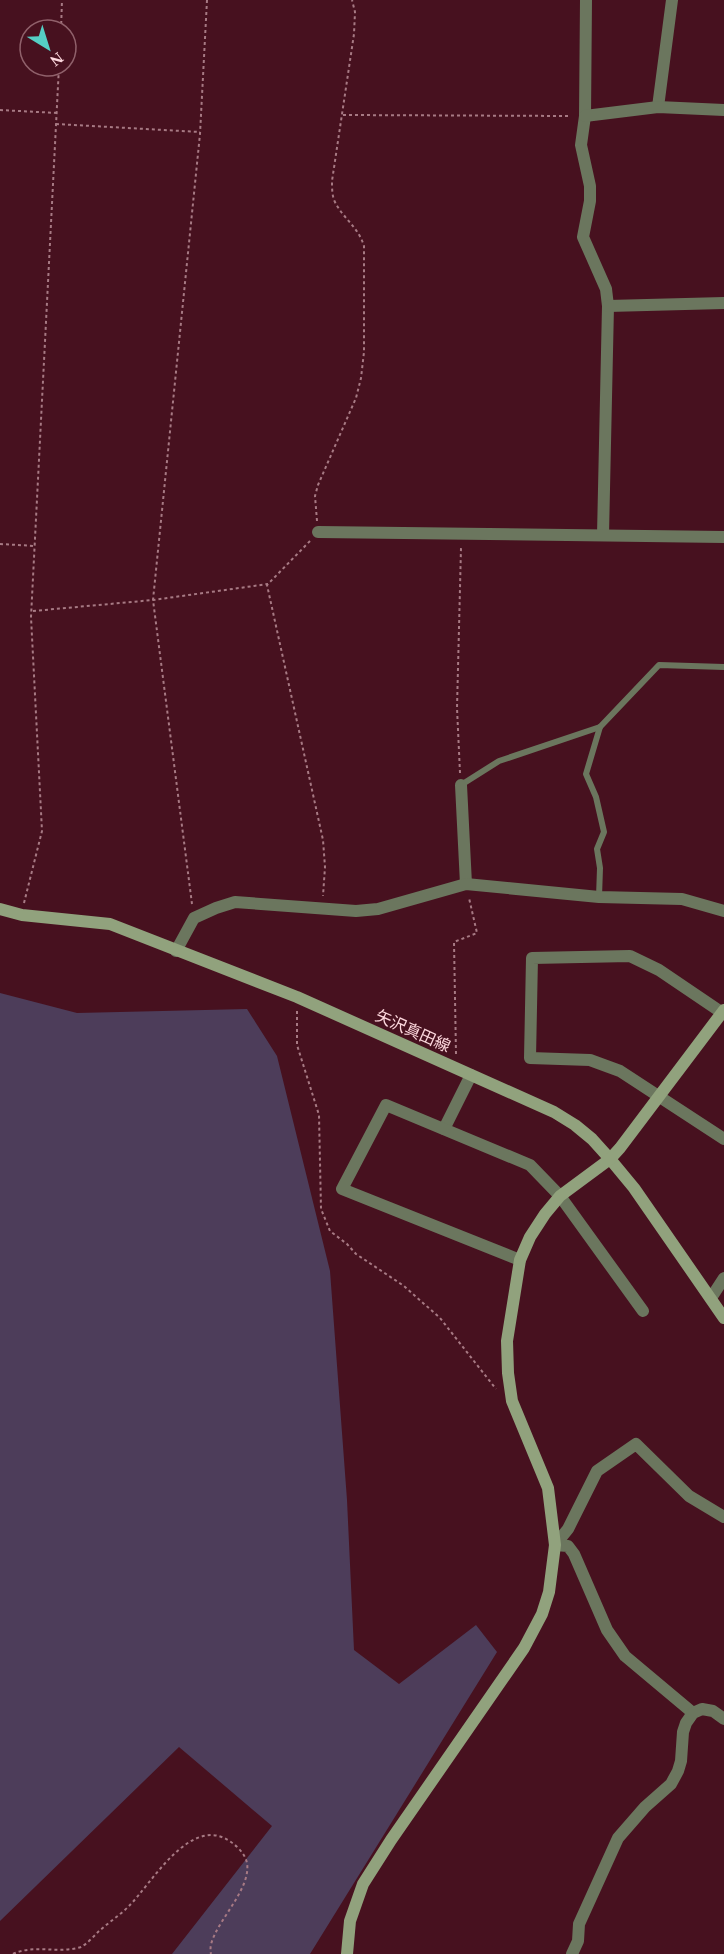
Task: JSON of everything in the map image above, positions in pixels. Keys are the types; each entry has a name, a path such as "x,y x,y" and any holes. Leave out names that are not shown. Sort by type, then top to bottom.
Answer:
{"street":[{"path":"586,0 585,116 581,145 590,186 590,201 583,237 606,289 608,306 603,535"},
{"path":"658,107 672,0"},
{"path":"585,116 658,107 724,110"},
{"path":"608,306 724,303"},
{"path":"318,532 724,537"},
{"path":"461,785 466,884"},
{"path":"176,951 194,918 235,902 356,910 378,909 466,884 599,897 682,899 724,911"},
{"name":"矢沢真田線","path":"0,909 22,915 110,924 297,997 554,1112 592,1139 634,1188 724,1318"},
{"path":"347,1954 350,1921 363,1884 524,1648 542,1614 551,1582 555,1545 548,1488 513,1401 508,1373 507,1341 520,1260 530,1237 545,1214 560,1196 610,1159 659,1096 724,1012 659,970 630,956 532,958 530,1058 590,1060 620,1071 659,1096 724,1139"},
{"path":"444,1129 471,1075"},
{"path":"520,1260 342,1188 386,1105 530,1165 560,1196 644,1311"},
{"path":"711,1298 724,1278"},
{"path":"555,1545 568,1528 597,1471 636,1444 689,1496 724,1517"},
{"path":"555,1545 568,1546 574,1554 608,1630 625,1656 693,1713"},
{"path":"572,1954 578,1941 579,1924 618,1838 645,1807 671,1784 678,1771 686,1723 693,1713 702,1709 713,1711 724,1719"}],"lane":[{"path":"599,897 600,868 597,849 604,832 596,797 586,774 600,727 659,665 724,667"},
{"path":"461,785 499,761 600,727"}],"path":[{"path":"61,18 62,0"},
{"path":"194,918 153,600 200,132 207,0"},
{"path":"31,611 153,600 268,584 318,532 315,496 356,398 362,378 364,352 366,258 364,246 361,235 335,203 332,195 332,181 354,34 355,12 352,0"},
{"path":"22,915 42,831 31,611 58,78"},
{"path":"0,111 57,113"},
{"path":"343,115 585,116"},
{"path":"56,124 200,132"},
{"path":"461,534 458,708 461,785"},
{"path":"0,544 35,546"},
{"path":"268,584 323,840 325,867 323,908"},
{"path":"456,1068 454,942 477,933 466,884"},
{"path":"297,997 297,1045 319,1115 321,1209 330,1231 356,1254 404,1286 440,1318 503,1397 513,1401"},
{"path":"13,1954 22,1950 81,1947 129,1905 172,1854 193,1840 208,1835 226,1838 239,1848 247,1862 246,1877 241,1891 217,1931 210,1950 211,1954"}],"shaded area":[{"path":"0,993 77,1013 247,1009 277,1056 330,1271 347,1500 354,1650 399,1684 476,1625 497,1652 310,1954 172,1954 272,1826 179,1747 0,1921"}]}
